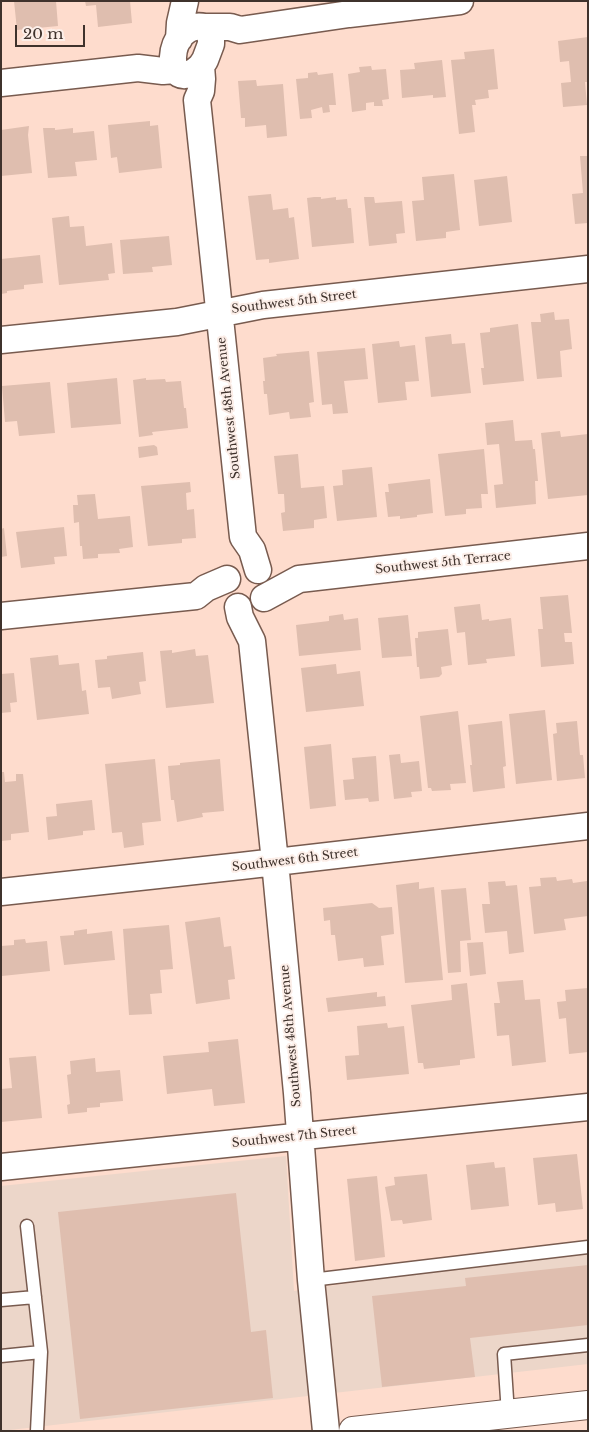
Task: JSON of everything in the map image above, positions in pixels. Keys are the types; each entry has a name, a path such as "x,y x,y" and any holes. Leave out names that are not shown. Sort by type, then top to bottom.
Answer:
{"main road":[{"path":"352,1431 401,1428 588,1406"}],"street":[{"path":"1,83 138,68 150,58 162,53 222,46 240,30 349,14 460,1"},
{"name":"Southwest 48th Avenue","path":"185,2 193,9 190,51 202,79 201,91 197,100 243,537 256,560 253,592 257,627 252,641 275,862 326,1431"},
{"name":"Southwest 5th Street","path":"1,340 177,322 219,312 263,305 588,269"},
{"name":"Southwest 48th Avenue","path":"230,576 243,537"},
{"name":"Southwest 5th Terrace","path":"1,616 196,596 218,604 253,592 275,571 290,574 299,579 588,546"},
{"name":"Southwest 5th Terrace","path":"196,596 206,588 245,567 252,567 253,592"},
{"name":"Southwest 6th Street","path":"1,892 588,826"},
{"name":"Southwest 7th Street","path":"1,1167 299,1135 588,1107"}],"lane":[{"path":"27,1226 41,1352 37,1431"},
{"path":"311,1280 588,1247"},
{"path":"1,1300 35,1297"},
{"path":"508,1414 504,1354 588,1345"},
{"path":"1,1356 41,1352"}],"shaded area":[{"path":"286,1156 294,1291 588,1250 588,1364 1,1431 1,1186"}],"building":[{"path":"14,1 56,1 58,26 17,30"},
{"path":"85,1 130,1 132,23 98,27 96,5 86,6"},
{"path":"588,37 588,82 585,82 587,105 563,107 561,83 571,82 569,61 560,62 558,41"},
{"path":"494,49 498,89 488,90 489,98 475,100 476,105 472,105 475,132 459,134 451,60 465,59 464,52"},
{"path":"442,60 446,97 433,98 433,95 402,98 400,70 415,69 414,63"},
{"path":"371,66 372,70 386,69 389,99 382,100 383,106 374,106 374,102 366,103 366,110 352,112 348,74 360,72 359,67"},
{"path":"317,72 318,75 333,73 336,105 329,105 330,112 323,113 322,107 311,110 312,118 300,119 296,79 308,78 308,73"},
{"path":"256,80 257,86 283,84 287,136 267,138 266,125 245,127 245,118 241,118 238,81"},
{"path":"150,121 150,126 158,125 162,168 119,173 117,157 111,158 108,125"},
{"path":"29,126 28,135 32,173 1,176 1,130"},
{"path":"43,128 55,128 55,130 73,128 73,133 94,131 97,160 75,162 77,176 48,178"},
{"path":"580,156 588,156 588,223 575,224 572,194 583,193"},
{"path":"454,174 460,230 446,232 446,238 416,241 412,201 424,200 422,177"},
{"path":"507,176 512,222 479,226 474,180"},
{"path":"271,194 273,210 288,208 289,218 294,217 299,259 269,263 269,259 256,260 248,196"},
{"path":"321,197 321,199 336,197 336,200 347,199 348,208 351,208 354,243 312,247 307,198"},
{"path":"364,197 374,197 375,203 402,201 405,233 396,234 397,243 369,246"},
{"path":"69,216 70,227 84,226 86,246 112,243 115,273 108,274 109,280 59,285 52,218"},
{"path":"169,236 172,265 152,267 153,272 123,274 120,240"},
{"path":"40,255 43,283 24,285 24,289 7,291 7,293 1,294 1,259"},
{"path":"554,312 555,320 569,319 572,349 560,351 562,377 537,379 531,322 541,322 540,314"},
{"path":"518,324 524,381 483,385 481,368 484,368 480,333 490,332 490,328"},
{"path":"451,334 452,344 465,343 471,393 431,397 425,337"},
{"path":"399,341 400,347 415,345 419,381 405,382 407,400 378,403 372,344"},
{"path":"365,348 368,379 344,381 348,413 333,414 332,404 322,405 317,352"},
{"path":"309,351 314,402 309,403 311,417 290,419 289,412 269,415 267,394 264,394 263,358 277,356 276,354"},
{"path":"117,378 121,424 71,428 67,383"},
{"path":"146,378 146,380 165,379 166,382 181,381 188,428 152,432 153,435 139,437 133,380"},
{"path":"50,382 55,433 19,436 17,421 5,422 2,386"},
{"path":"513,420 515,441 532,440 533,449 535,449 538,481 535,481 536,504 496,508 494,485 503,484 499,444 487,445 485,423"},
{"path":"560,431 561,437 588,434 588,495 548,499 541,433"},
{"path":"154,445 157,447 158,455 139,458 138,447"},
{"path":"484,449 488,494 481,494 482,508 466,509 466,514 445,516 438,454"},
{"path":"298,454 301,488 324,486 327,518 314,520 314,528 283,531 281,513 285,512 284,494 278,494 274,456"},
{"path":"372,467 377,517 337,521 333,486 343,485 342,470"},
{"path":"430,479 433,513 400,519 400,516 388,517 385,492 389,492 388,484"},
{"path":"190,482 191,492 186,493 187,510 194,509 196,538 182,539 182,543 148,546 141,486"},
{"path":"95,494 98,519 130,516 133,547 119,549 120,553 98,554 98,558 83,559 82,546 80,546 79,522 74,523 73,505 78,505 77,495"},
{"path":"64,527 67,556 54,557 55,564 21,568 16,532"},
{"path":"4,528 7,556 1,557 1,529"},
{"path":"568,595 572,633 564,633 565,642 572,642 574,664 541,667 538,629 543,629 540,597"},
{"path":"480,604 482,620 511,618 515,656 486,659 487,663 468,665 465,632 457,633 454,607"},
{"path":"343,614 344,620 358,618 361,650 299,656 296,625 329,621 329,616"},
{"path":"408,615 412,656 382,658 378,618"},
{"path":"448,629 452,665 441,667 442,674 439,677 420,679 419,667 417,667 415,638 418,638 418,632"},
{"path":"195,649 196,656 208,655 214,703 166,708 160,651 172,650 172,653"},
{"path":"143,652 146,681 139,682 141,694 112,699 110,687 98,688 95,660 107,659 107,656"},
{"path":"58,655 59,665 79,663 82,691 86,690 89,714 37,720 30,658"},
{"path":"336,664 337,674 360,671 364,706 306,712 301,668"},
{"path":"14,673 17,702 10,703 11,712 1,713 1,674"},
{"path":"545,710 552,780 516,784 509,714"},
{"path":"458,711 466,783 450,784 451,790 432,791 431,788 428,788 420,716"},
{"path":"502,721 506,766 503,767 505,788 473,792 468,725"},
{"path":"577,721 580,755 583,755 585,778 557,781 553,734 557,733 556,723"},
{"path":"331,744 336,806 310,809 304,747"},
{"path":"400,754 401,763 419,761 422,791 411,792 412,797 394,799 389,755"},
{"path":"376,756 379,801 369,802 368,798 345,800 343,780 354,779 352,758"},
{"path":"155,759 161,821 142,823 144,845 124,848 122,832 112,833 105,764"},
{"path":"220,759 224,811 202,813 203,817 177,822 174,800 171,800 168,766"},
{"path":"1,772 4,772 5,782 16,781 16,774 23,774 29,832 11,834 11,840 1,841"},
{"path":"92,800 95,830 83,831 83,835 48,840 46,817 57,816 56,804"},
{"path":"556,877 557,881 572,879 573,883 587,881 588,916 564,919 566,930 534,934 529,887 541,886 540,878"},
{"path":"505,881 506,886 517,885 524,952 509,954 507,931 485,933 482,904 490,904 488,882"},
{"path":"419,882 419,889 434,887 443,980 405,983 396,885"},
{"path":"466,888 471,940 460,941 461,972 448,973 441,890"},
{"path":"372,903 379,908 392,907 394,934 381,936 384,965 364,967 363,958 338,961 335,935 331,935 330,920 324,921 323,908"},
{"path":"220,917 224,947 231,946 235,979 228,980 230,999 196,1004 185,922"},
{"path":"169,925 173,969 160,970 162,993 150,994 152,1014 129,1015 123,929"},
{"path":"87,929 87,934 112,931 115,960 64,965 60,936 74,935 74,931"},
{"path":"25,939 26,943 47,941 50,971 2,976 1,946 14,945 14,940"},
{"path":"483,942 486,974 470,976 467,943"},
{"path":"523,980 525,1000 540,999 546,1062 512,1066 509,1035 497,1036 494,1003 500,1003 497,982"},
{"path":"467,983 475,1058 460,1060 460,1065 424,1069 423,1063 418,1063 411,1005 452,1000 451,985"},
{"path":"588,988 588,1052 569,1054 566,1018 559,1019 557,1002 566,1001 565,990"},
{"path":"377,992 377,997 385,996 386,1006 328,1012 326,998"},
{"path":"387,1023 388,1028 404,1026 409,1074 347,1080 345,1056 359,1055 357,1026"},
{"path":"238,1039 245,1103 214,1106 212,1089 167,1094 163,1056 209,1052 208,1042"},
{"path":"36,1056 42,1118 1,1122 1,1089 12,1088 9,1058"},
{"path":"95,1058 96,1072 120,1070 123,1101 100,1103 100,1107 87,1108 87,1112 68,1114 67,1105 70,1104 67,1075 71,1074 70,1061"},
{"path":"577,1154 583,1209 556,1212 555,1203 538,1205 533,1158"},
{"path":"494,1162 495,1168 505,1167 509,1206 471,1210 466,1165"},
{"path":"427,1174 432,1220 403,1224 402,1220 391,1221 385,1187 395,1185 394,1177"},
{"path":"377,1176 385,1257 355,1261 347,1179"},
{"path":"236,1193 251,1332 266,1330 273,1398 80,1419 58,1212"},
{"path":"588,1265 588,1325 470,1338 475,1377 382,1387 372,1296 466,1286 465,1278"}]}
